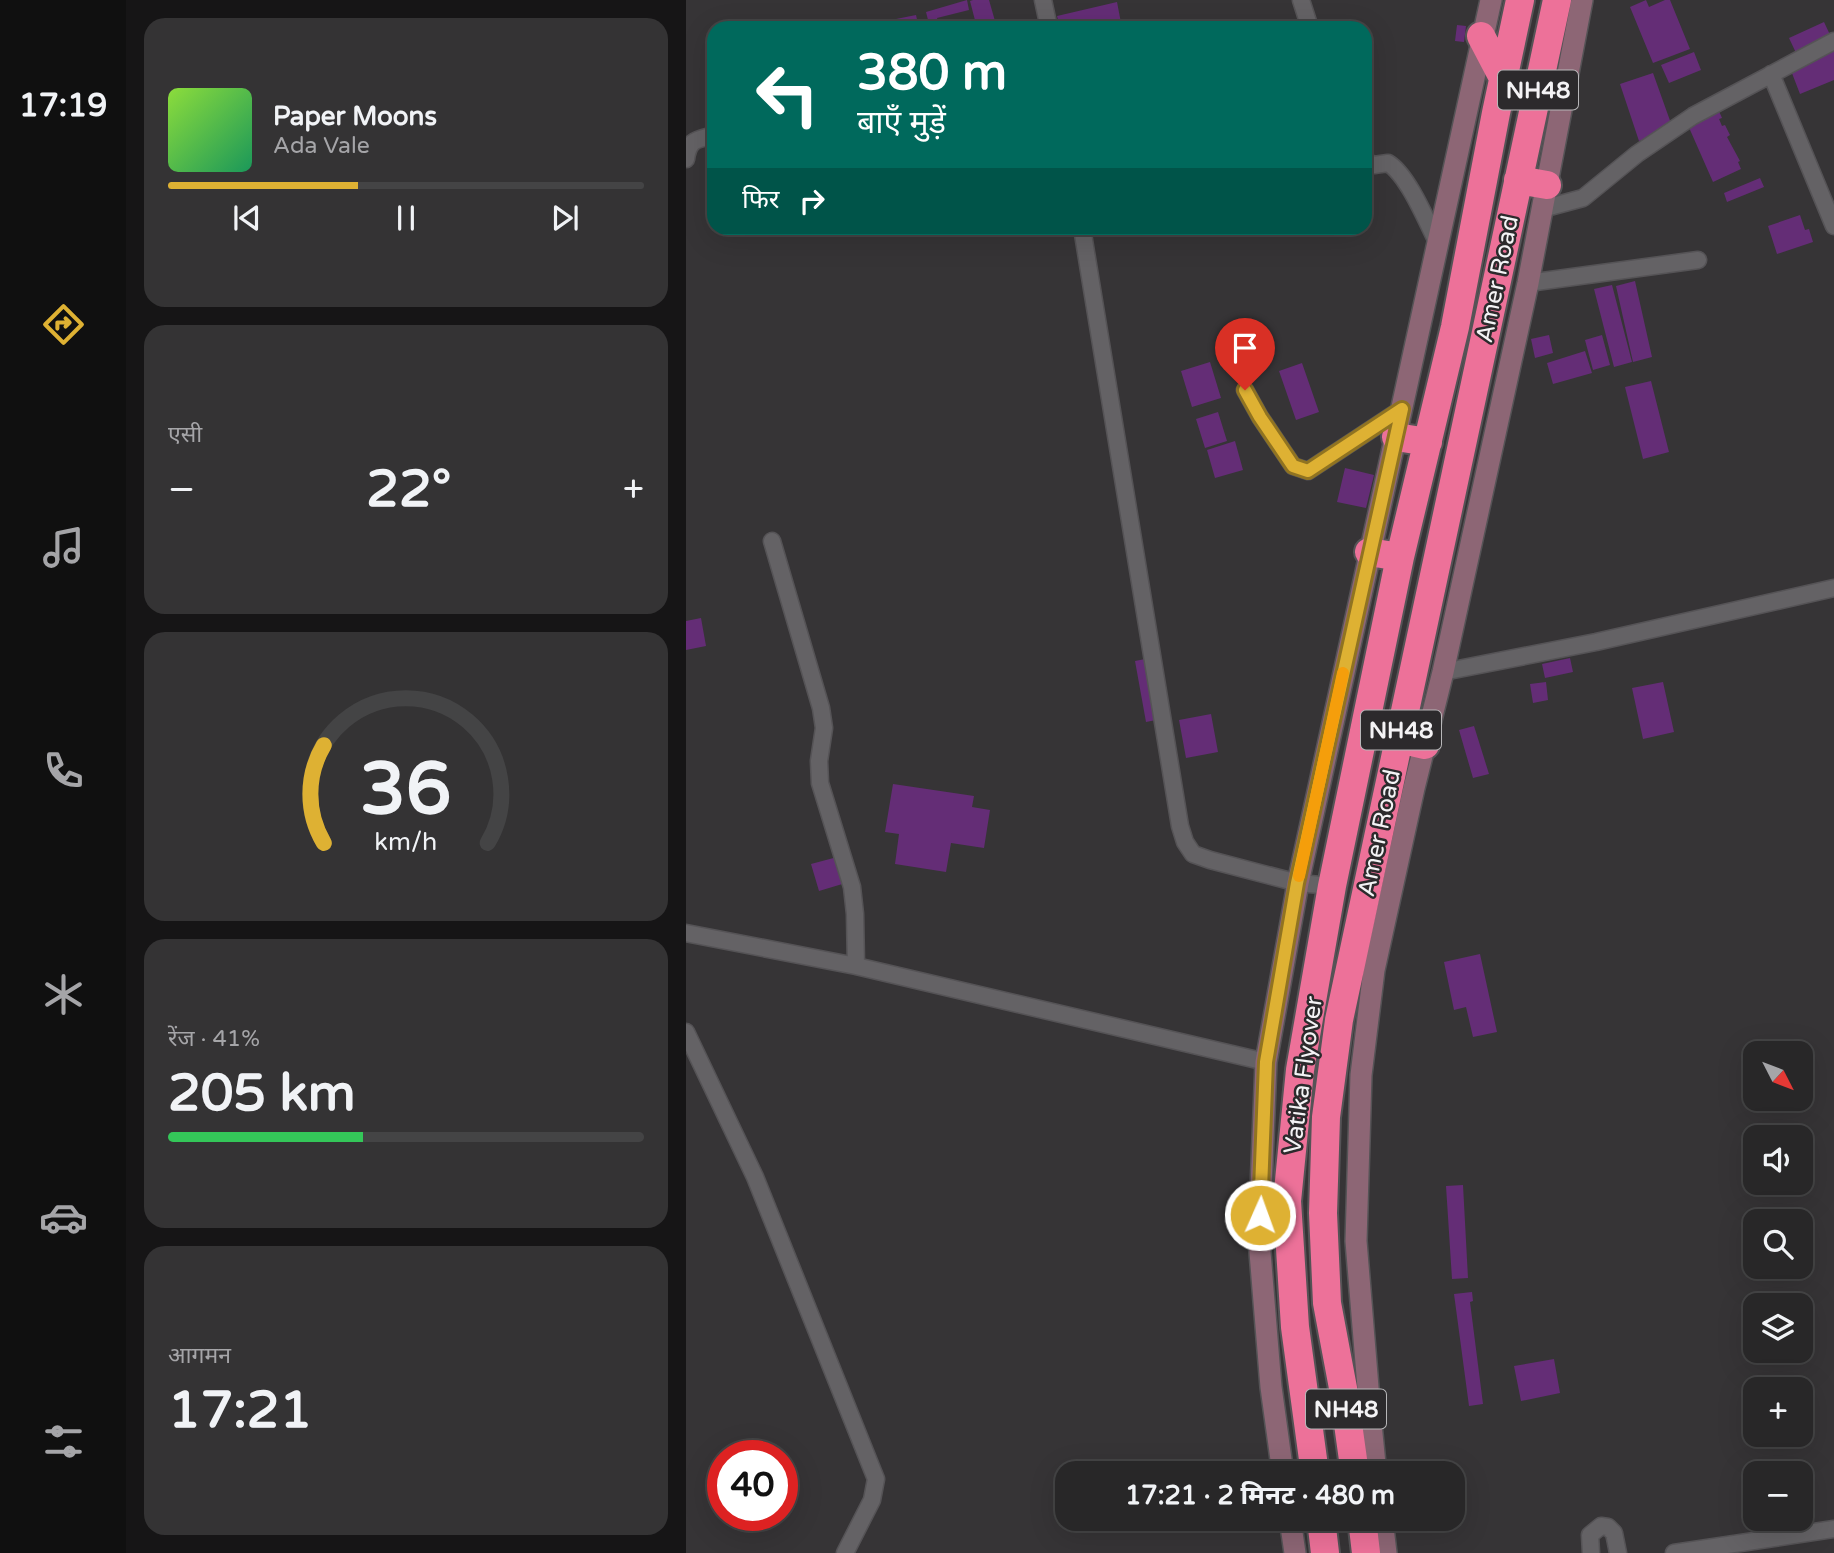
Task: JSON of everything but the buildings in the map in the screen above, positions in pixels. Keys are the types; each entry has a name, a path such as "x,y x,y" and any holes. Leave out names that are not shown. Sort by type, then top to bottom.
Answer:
{"highway":[{"name":"NH48","path":"1332,886 1400,557 1455,327 1520,0"},
{"name":"NH48","path":"1518,180 1557,0"},
{"path":"1481,36 1503,78"},
{"path":"1518,180 1544,197"},
{"name":"Amer Road","path":"1353,1461 1327,1303 1323,1213 1326,1116 1339,1020 1412,742 1518,180"},
{"path":"1396,437 1428,442"},
{"path":"1369,552 1400,557"},
{"name":"Vatika Flyover","path":"1313,1461 1295,1326 1287,1201 1300,1070 1332,886"},
{"path":"1322,1531 1325,1553"},
{"path":"1363,1531 1366,1553"}],"street":[{"path":"1043,0 1048,21"},
{"path":"1301,0 1308,21"},
{"path":"1281,1461 1271,1387 1259,1240 1266,1062 1297,883 1490,0"},
{"path":"1375,1461 1356,1241 1361,1075 1374,970 1412,742 1443,672 1528,283 1582,0"},
{"path":"1544,197 1583,198 1637,154 1693,116 1834,41"},
{"path":"1771,74 1834,226"},
{"path":"686,159 688,146 694,140 707,137"},
{"path":"1372,164 1388,163 1396,168 1438,244"},
{"path":"1083,235 1180,826 1185,842 1194,854 1210,860 1297,883 1332,886"},
{"path":"1528,283 1698,260"},
{"path":"1245,390 1293,466 1308,471 1402,409"},
{"path":"772,541 821,708 824,728 819,761 820,783 852,887 856,966"},
{"path":"1443,672 1596,642 1834,588"},
{"path":"686,933 856,966 1266,1062"},
{"path":"686,1032 755,1177 876,1479 872,1500 845,1553"},
{"path":"1591,1553 1590,1535 1601,1526 1608,1527 1614,1533 1618,1553"},
{"path":"1674,1553 1834,1530"},
{"path":"1292,1531 1295,1553"},
{"path":"1383,1531 1386,1553"}],"slow traffic":[{"path":"1299,876 1343,673"}],"route":[{"path":"1245,390 1293,466 1308,471 1402,409 1297,883 1266,1062 1260,1215"}]}
